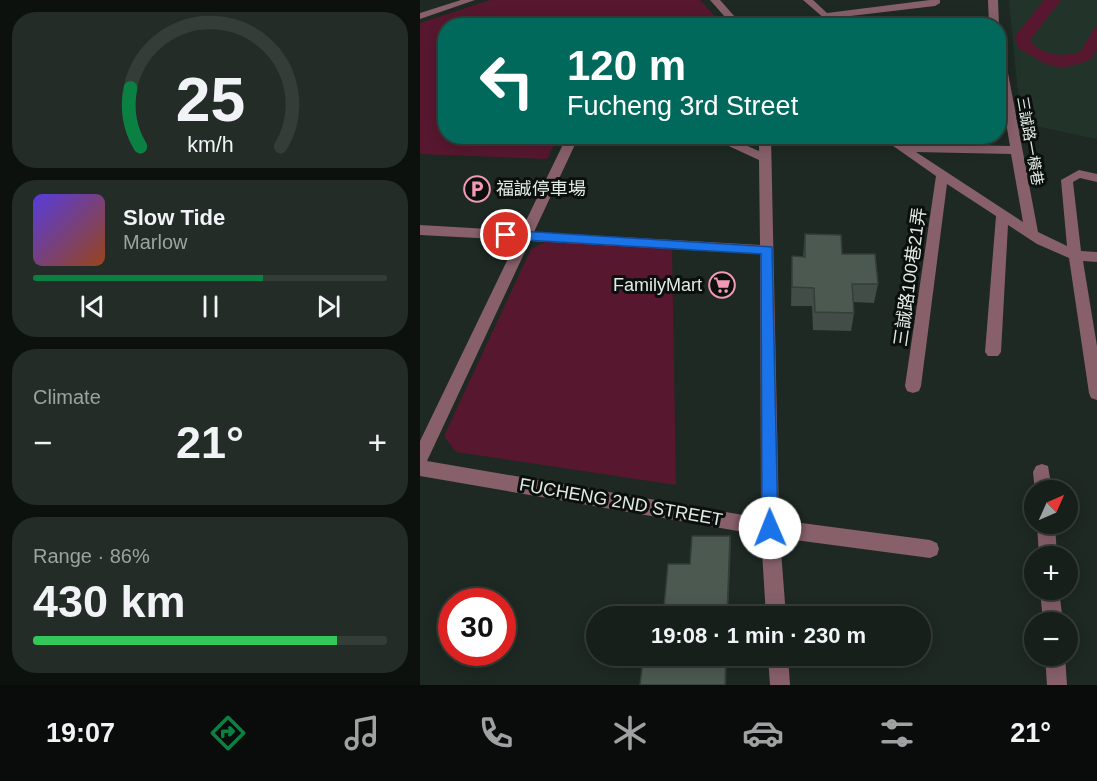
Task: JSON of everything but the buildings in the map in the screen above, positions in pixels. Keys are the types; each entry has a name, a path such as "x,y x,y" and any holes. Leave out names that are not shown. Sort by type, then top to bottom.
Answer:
{"street":[{"path":"420,16 470,0"},
{"path":"715,0 732,18"},
{"path":"808,0 825,16 935,3 935,0"},
{"path":"993,0 994,18"},
{"name":"三誠路一橫巷","path":"1006,92 1032,235"},
{"path":"420,459 569,144"},
{"path":"732,144 766,158"},
{"path":"765,144 770,528 775,606"},
{"path":"897,144 1032,235 1075,255 1097,257"},
{"path":"960,144 1016,150"},
{"name":"三誠路100巷21弄","path":"913,386 942,174"},
{"path":"1097,178 1078,174 1067,180 1075,255 1097,393"},
{"path":"993,352 1002,216"},
{"path":"420,230 768,250"},
{"name":"FUCHENG 2ND STREET","path":"420,468 770,528 930,549"},
{"path":"1042,472 1042,480"},
{"path":"779,666 780,685"},
{"path":"1056,666 1057,685"}],"shaded area":[{"path":"490,0 700,0 717,18 438,18 438,144 554,144 547,159 420,154 420,23"},
{"path":"1009,0 1097,0 1097,139 1021,123"},
{"path":"1044,0 1061,0 1030,40 1040,49 1052,54 1080,52 1097,24 1097,50 1091,59 1063,68 1046,64 1018,48 1015,36"},
{"path":"545,242 672,248 676,485 456,452 444,436 531,249"}],"place":[{"name":"福誠停車場","path":"477,189"},
{"name":"FamilyMart","path":"722,285"}],"route":[{"path":"506,235 768,250 770,528"}]}
